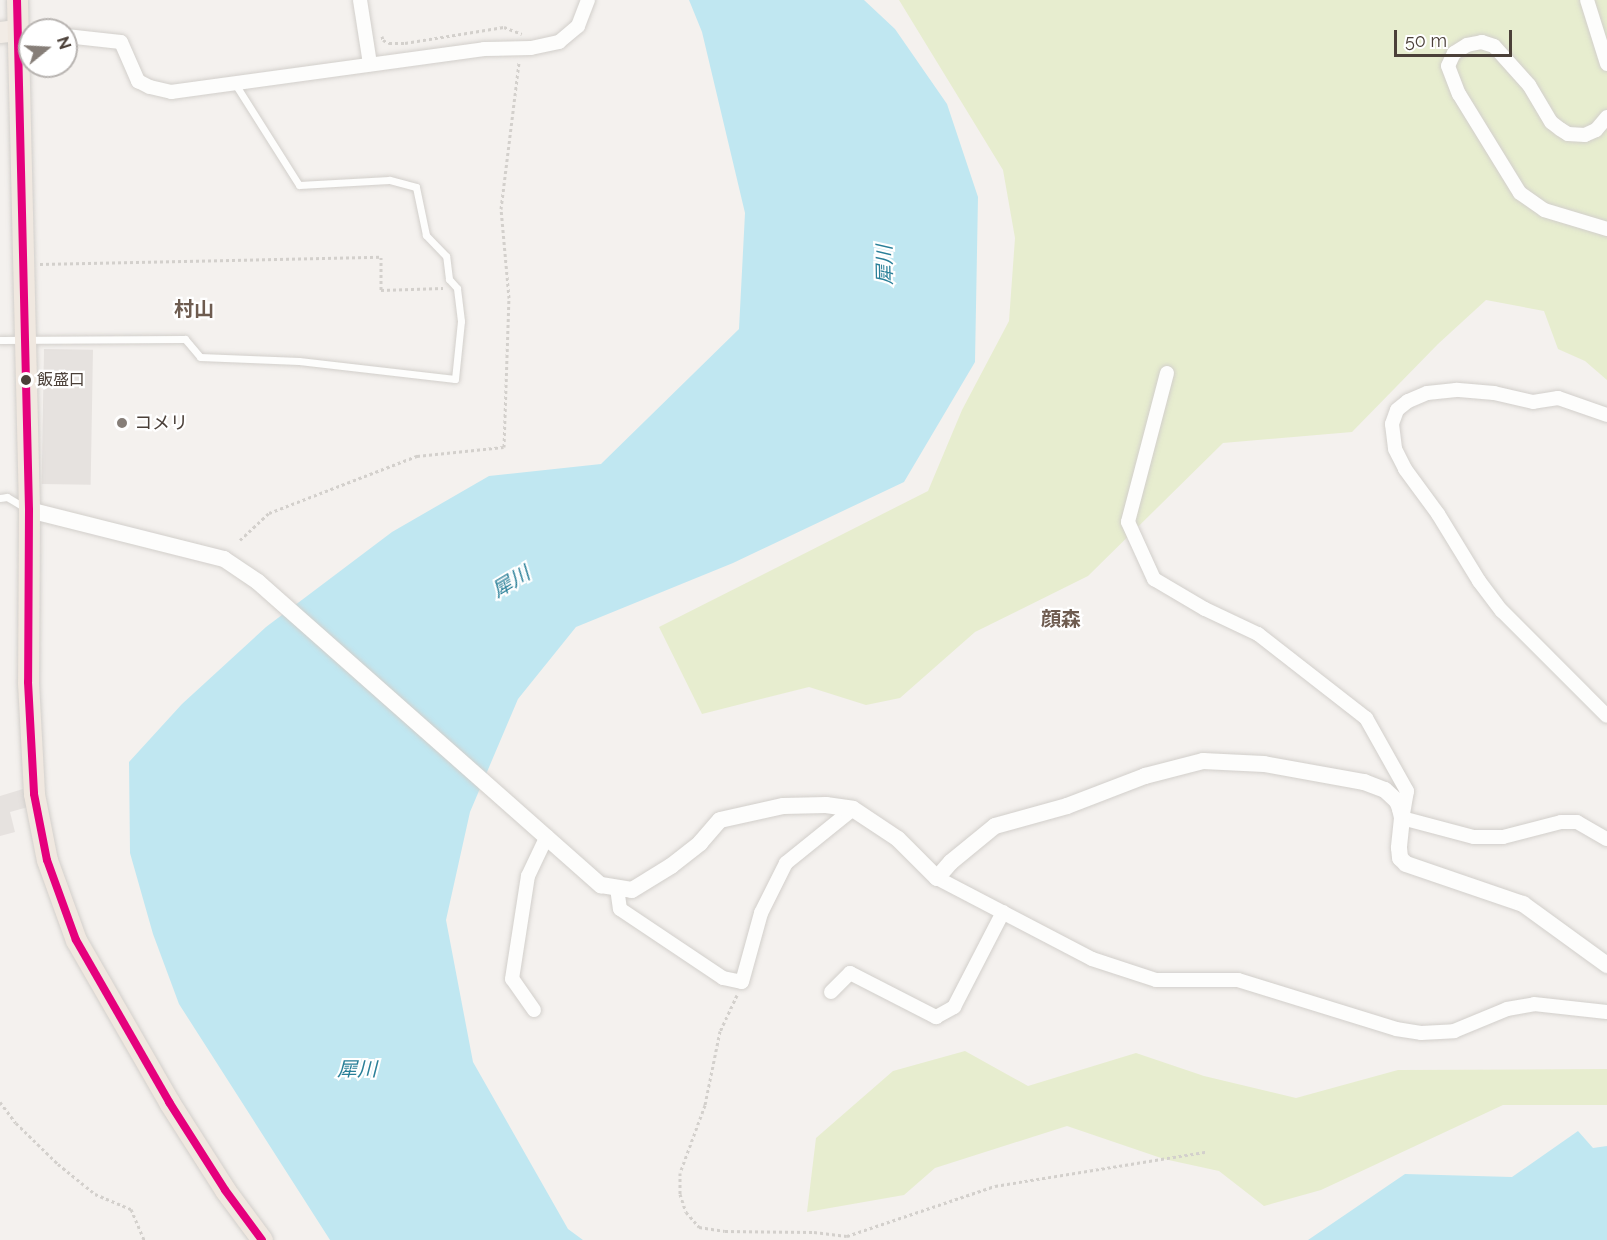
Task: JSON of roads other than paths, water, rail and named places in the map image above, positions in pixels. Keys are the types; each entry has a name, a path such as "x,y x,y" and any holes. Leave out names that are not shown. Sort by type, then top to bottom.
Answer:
{"highway":[{"path":"17,0 29,510 28,682 34,794 54,880 76,940 169,1102 225,1190 262,1240"}],"street":[{"path":"360,0 370,64"},
{"path":"78,37 121,42 138,81 150,87 171,92 484,49 531,48 559,42 578,26 588,0"},
{"path":"1587,0 1607,64"},
{"path":"1607,117 1596,130 1586,135 1568,134 1551,122 1529,86 1494,46 1482,42 1467,45 1454,53 1448,66 1460,94 1520,193 1544,210 1607,229"},
{"path":"1167,373 1128,522 1154,579 1205,609 1258,634 1366,718 1407,791 1399,848 1400,858 1406,864 1524,904 1607,965"},
{"path":"1607,415 1558,399 1533,402 1494,393 1456,390 1427,393 1408,401 1397,410 1392,423 1395,449 1405,469 1438,514 1479,581 1510,619 1607,716"},
{"path":"29,510 224,559 258,582 601,885 632,890 671,866 700,843 720,820 783,806 826,805 853,809 898,839 937,878 1092,959 1156,980 1238,980 1396,1029 1421,1033 1454,1031 1506,1009 1534,1004 1607,1012"},
{"path":"937,878 951,862 995,826 1067,806 1145,776 1203,761 1264,764 1364,782 1385,790 1397,801 1402,818"},
{"path":"617,888 620,909 723,978 742,982 761,913 786,863 853,809"},
{"path":"1402,818 1474,837 1503,837 1561,822 1577,822 1607,838"},
{"path":"534,1010 512,979 528,876 547,836"},
{"path":"831,992 850,973 936,1017 954,1007 1003,912"}],"lane":[{"path":"0,340 185,339 200,357 299,361 455,379 461,321 457,288 449,279 446,256 426,235 416,187 389,180 299,185 234,82"},
{"path":"0,498 7,497 29,510"}],"water":[{"name":"犀川","path":"689,0 864,0 895,29 947,104 978,197 975,362 904,482 733,563 576,627 518,699 470,812 446,920 473,1062 568,1229 583,1240 330,1240 179,1004 153,934 130,853 129,762 182,704 266,627 392,532 489,476 601,464 739,329 745,213 702,32"},
{"path":"1578,1131 1593,1148 1607,1146 1607,1240 1308,1240 1405,1174 1512,1177"}],"place":[{"name":"飯盛口","path":"26,380"},
{"name":"コメリ","path":"122,423"}],"district":[{"name":"村山","path":"194,309"},
{"name":"顔森","path":"1061,619"}]}
